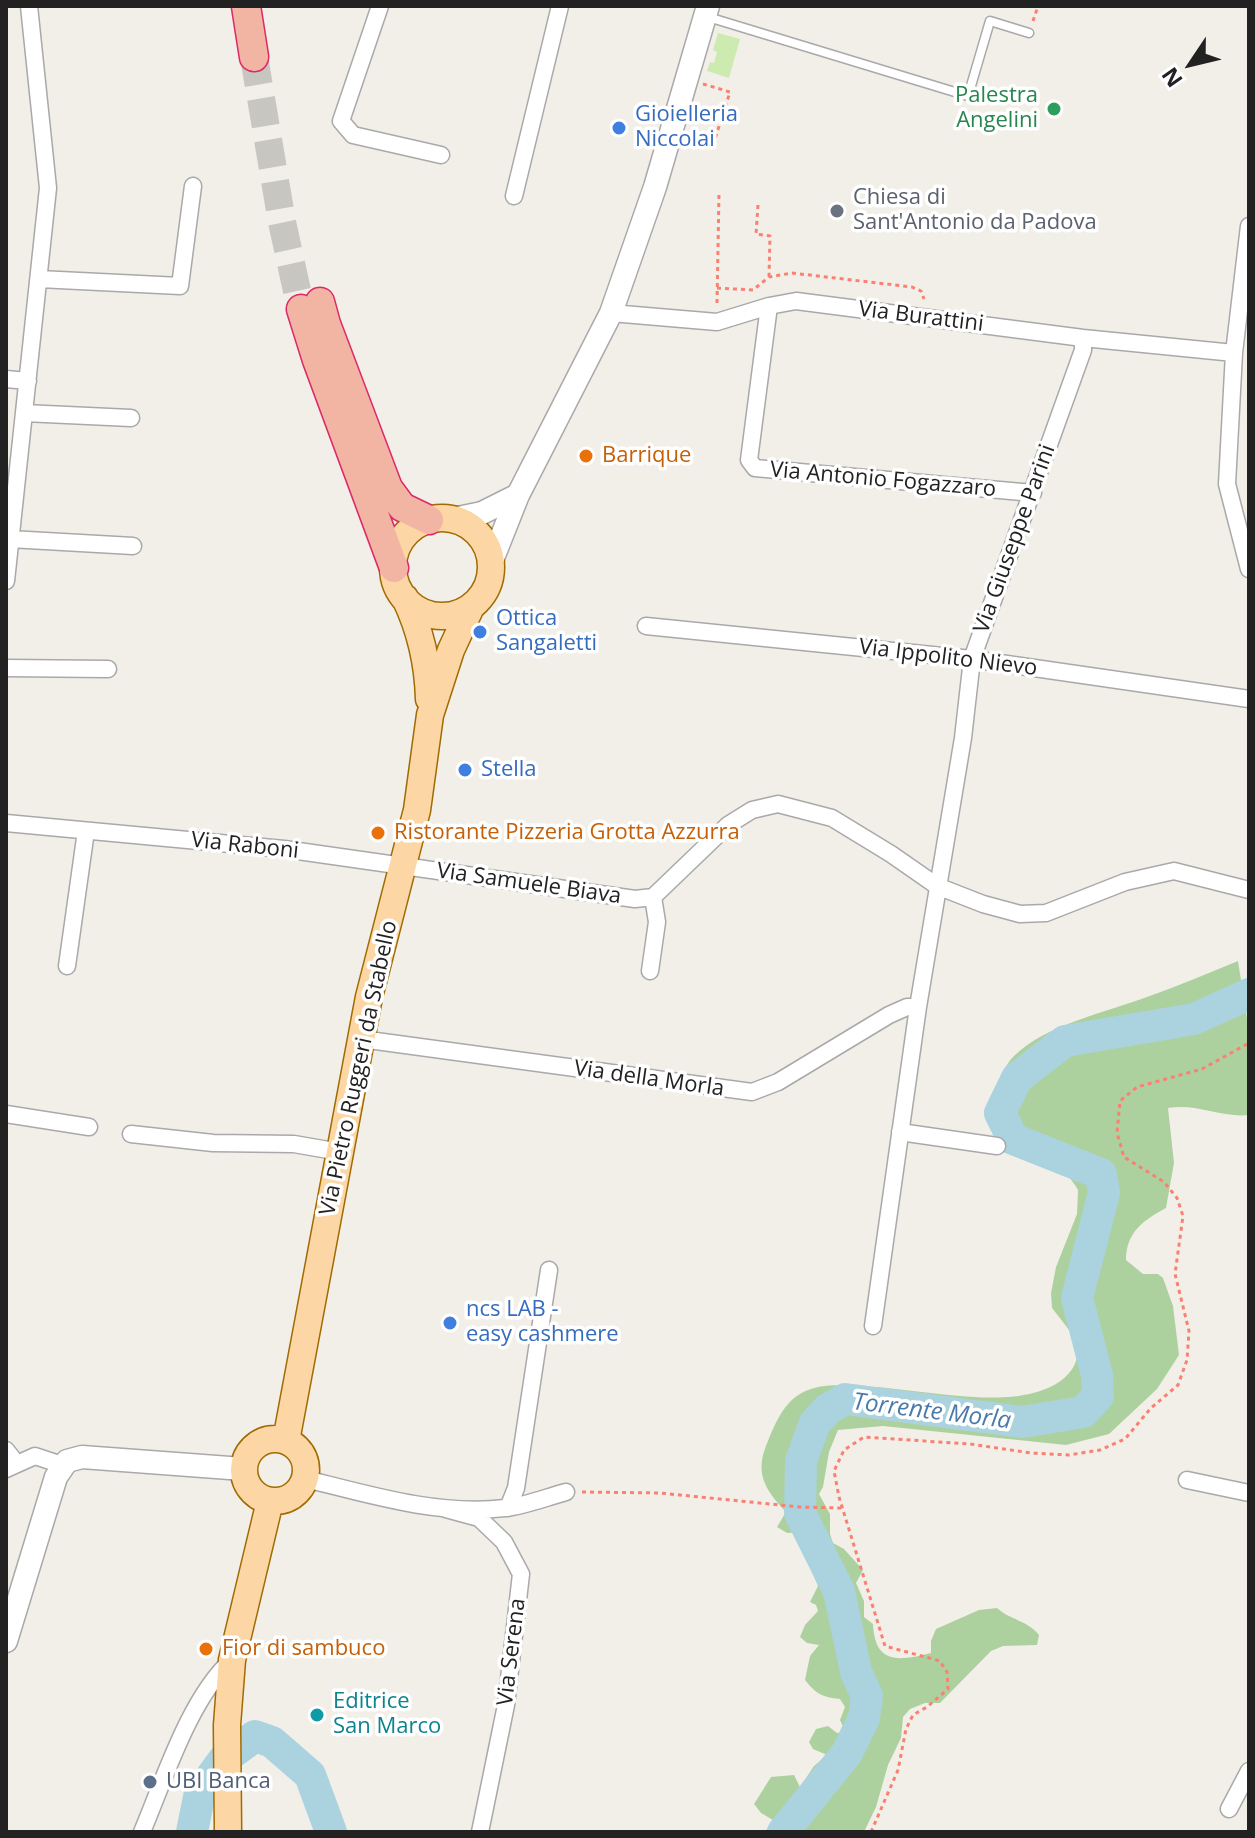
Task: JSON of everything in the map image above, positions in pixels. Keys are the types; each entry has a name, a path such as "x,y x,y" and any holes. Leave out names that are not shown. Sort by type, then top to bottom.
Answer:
{"highway":[{"path":"246,6 264,55 265,6"},
{"path":"394,568 317,360 311,306 326,324 388,488 402,507 441,519"}],"main road":[{"path":"430,715 427,671 415,621 397,584 394,568 396,552 403,538 414,527 441,519 467,525 479,535 488,548 491,563"},
{"name":"Via Pietro Ruggeri da Stabello","path":"286,1441 361,1039 379,955 417,810 430,715 451,650 487,587 491,563"},
{"path":"405,598 418,609 433,615 449,615 476,608"},
{"path":"274,1438 286,1441 304,1458 303,1478 296,1494 287,1499 270,1501 252,1492 246,1484 243,1469 246,1458 257,1444 274,1438"},
{"path":"228,1832 227,1725 232,1660 270,1501"}],"street":[{"path":"6,581 48,188 29,6"},
{"path":"380,6 341,121 353,135 441,155"},
{"path":"514,196 560,6"},
{"name":"Via Pietro Ruggeri da Stabello","path":"491,563 518,495 611,313 655,187 706,11"},
{"path":"39,279 180,286 193,186"},
{"path":"1249,226 1234,353 1227,484 1249,569"},
{"name":"Via Burattini","path":"611,313 717,322 796,301 1083,338 1234,353"},
{"name":"Via Antonio Fogazzaro","path":"769,306 749,460 755,468 1033,493"},
{"name":"Via Giuseppe Parini","path":"937,886 963,738 972,659 1083,350 1083,338"},
{"path":"6,379 28,381"},
{"path":"24,413 131,418"},
{"path":"441,519 482,513 518,495"},
{"path":"10,539 133,546"},
{"name":"Via Ippolito Nievo","path":"646,626 972,659 1249,699"},
{"path":"6,668 108,669"},
{"name":"Via Samuele Biava","path":"404,867 606,896 653,897 728,825 752,810 778,804 832,818 937,886 1020,914 1046,913 1125,882 1174,871 1249,890"},
{"name":"Via Raboni","path":"6,823 284,849 404,867"},
{"path":"67,966 86,831"},
{"path":"873,1326 937,886"},
{"name":"Via Samuele Biava","path":"650,971 657,922 653,897"},
{"name":"Via della Morla","path":"361,1039 752,1092 778,1082 889,1015 907,1007 918,1007"},
{"path":"6,1114 89,1127"},
{"path":"900,1132 997,1146"},
{"path":"131,1134 213,1143 294,1144 340,1152"},
{"path":"508,1508 516,1488 549,1270"},
{"path":"6,1450 12,1466 35,1456 62,1465"},
{"path":"6,1641 62,1465 82,1457 243,1469"},
{"path":"303,1478 446,1509 508,1508 566,1492"},
{"path":"1187,1480 1249,1493"},
{"name":"Via Serena","path":"446,1509 479,1518 504,1542 521,1574 506,1705 480,1832"},
{"path":"142,1832 174,1756 211,1682 232,1660"},
{"path":"1229,1809 1249,1771"}],"lane":[{"path":"706,11 754,32 968,96 990,21 1029,33"}],"path":[{"path":"687,80 730,92 714,142"},
{"path":"717,322 719,193"},
{"path":"758,205 756,234 770,236 769,277"},
{"path":"717,288 753,290 769,277 792,273 912,287 921,291 931,318"},
{"path":"871,1832 898,1770 906,1729 913,1715 948,1689 947,1672 940,1661 885,1646 842,1508 834,1471 844,1450 864,1437 1069,1455 1100,1450 1125,1439 1151,1408 1178,1385 1187,1360 1189,1331 1175,1274 1183,1216 1177,1198 1164,1182 1124,1157 1117,1133 1120,1101 1137,1087 1202,1069 1249,1043"},
{"path":"566,1492 660,1493 800,1507 842,1508"}],"green space":[{"path":"718,33 740,39 729,78 707,71 710,62 714,63 717,52 713,50"},
{"path":"1238,961 1249,1031 1249,1115 1189,1107 1168,1108 1174,1163 1166,1208 1138,1228 1127,1250 1126,1260 1143,1274 1158,1274 1163,1278 1173,1306 1179,1355 1157,1389 1109,1434 1066,1445 883,1426 838,1430 829,1452 819,1494 830,1514 833,1543 844,1549 863,1570 856,1583 864,1601 864,1617 873,1624 878,1647 884,1653 891,1657 909,1658 931,1653 931,1641 936,1629 979,1610 997,1608 1034,1630 1039,1635 1037,1645 1003,1646 991,1651 940,1703 925,1703 910,1709 903,1717 901,1738 864,1832 765,1832 773,1820 754,1804 771,1777 794,1775 800,1787 814,1766 827,1755 813,1749 809,1742 816,1729 828,1726 837,1733 845,1731 840,1720 845,1707 840,1699 820,1694 805,1680 810,1656 819,1645 807,1643 800,1637 805,1625 818,1611 816,1605 810,1602 818,1586 813,1574 813,1558 802,1552 805,1532 787,1533 777,1527 786,1512 772,1496 764,1480 764,1452 778,1418 800,1394 826,1386 877,1387 992,1398 1033,1393 1064,1378 1076,1361 1080,1344 1052,1308 1051,1293 1056,1267 1077,1214 1078,1190 1067,1175 1023,1151 1002,1130 996,1102 1003,1072 1014,1056 1042,1036 1077,1020 1159,993"}],"waterway":[{"name":"Torrente Morla","path":"783,1832 847,1753 864,1718 867,1696 856,1672 839,1591 800,1513 801,1461 815,1423 828,1409 845,1399 1022,1422 1083,1412 1098,1396 1097,1375 1077,1298 1104,1193 1101,1174 1013,1139 1000,1113 1017,1078 1065,1041 1194,1019 1249,994"},
{"name":"Torrente Morla","path":"192,1832 200,1792 225,1758 255,1736 272,1742 310,1775 331,1832"}],"tunnel":[{"path":"254,57 282,222 301,309"}],"place":[{"name":"Palestra Angelini","path":"1054,109"},
{"name":"Gioielleria Niccolai","path":"619,128"},
{"name":"Chiesa di Sant'Antonio da Padova","path":"837,211"},
{"name":"Barrique","path":"586,456"},
{"name":"Ottica Sangaletti","path":"480,632"},
{"name":"Stella","path":"465,770"},
{"name":"Ristorante Pizzeria Grotta Azzurra","path":"378,833"},
{"name":"ncs LAB - easy cashmere","path":"450,1323"},
{"name":"Fior di sambuco","path":"206,1649"},
{"name":"Editrice San Marco","path":"317,1715"},
{"name":"UBI Banca","path":"150,1782"}]}
